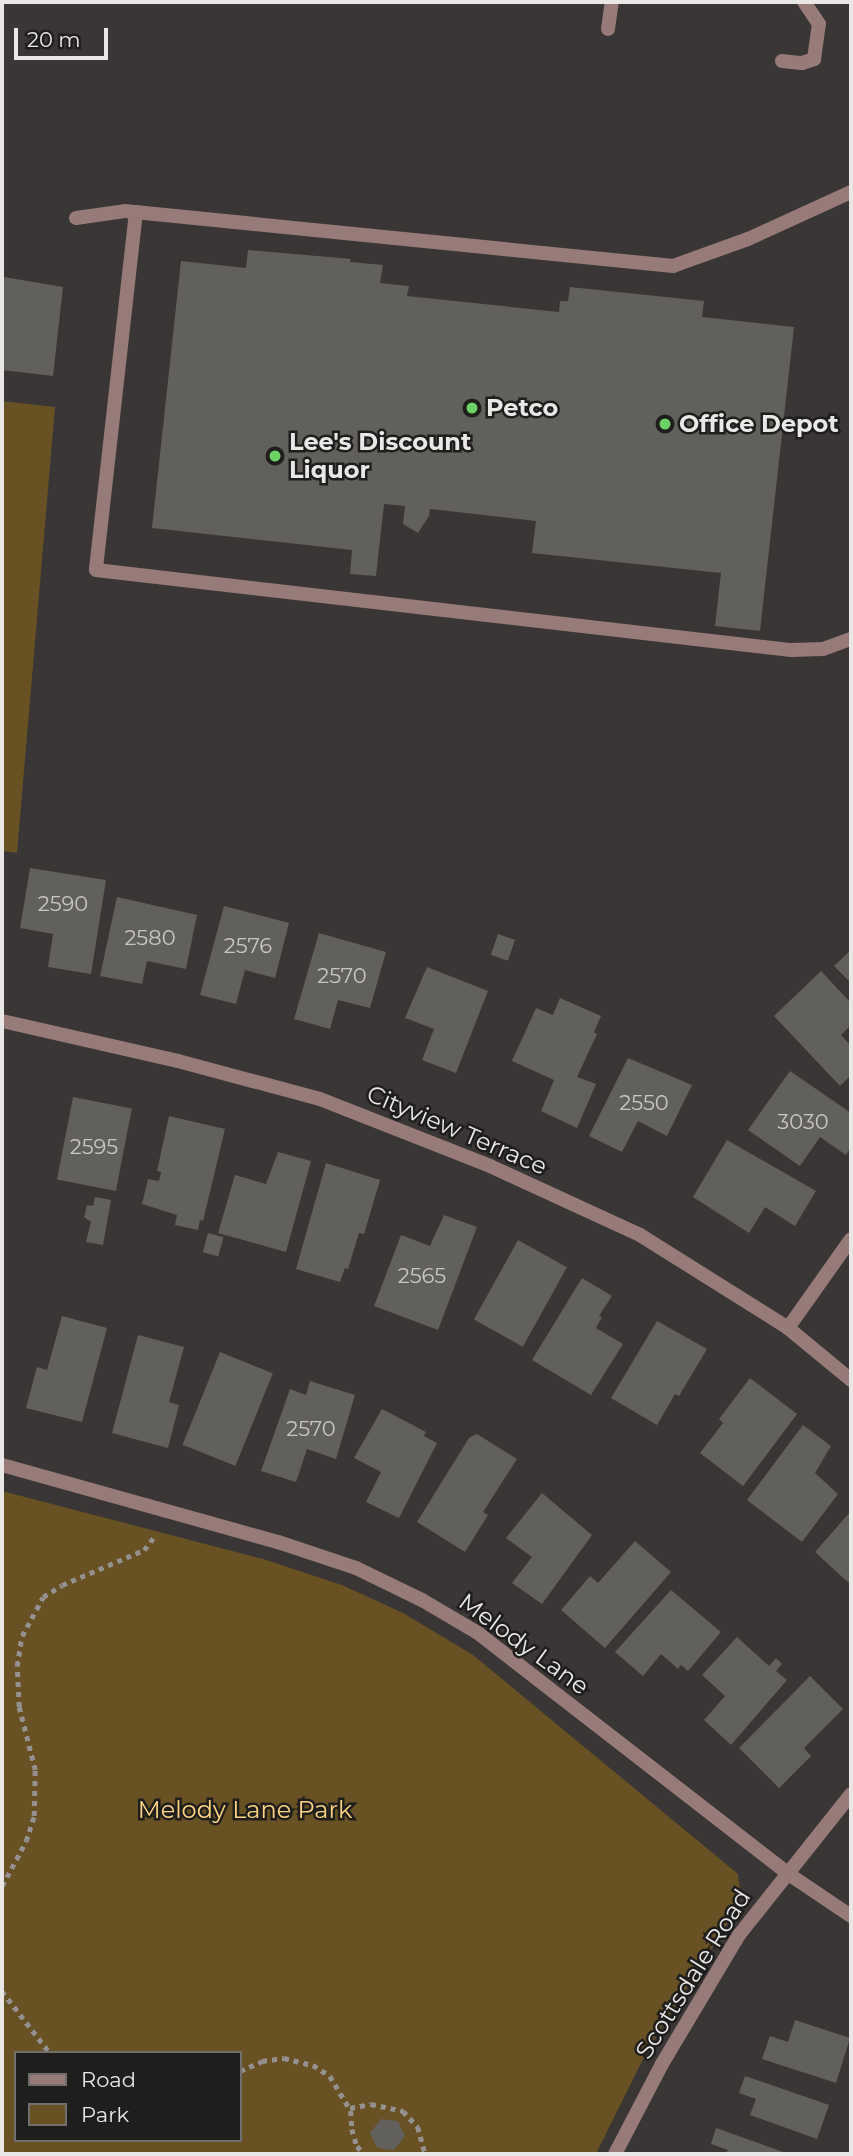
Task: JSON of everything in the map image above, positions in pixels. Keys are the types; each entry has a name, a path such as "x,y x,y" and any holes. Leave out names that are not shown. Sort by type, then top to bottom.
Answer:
{"street":[{"path":"608,29 612,2"},
{"path":"782,61 802,63 814,59 819,24 804,2"},
{"path":"76,218 136,212 673,266 748,239 851,192"},
{"path":"136,212 96,570 791,650 822,649 851,639"},
{"name":"Cityview Terrace","path":"2,1021 178,1060 332,1103 490,1166 640,1235 788,1328 851,1380"},
{"path":"788,1328 851,1240"},
{"name":"Melody Lane","path":"2,1465 278,1542 356,1568 422,1600 478,1633 787,1873 851,1916"},
{"name":"Scottsdale Road","path":"615,2154 662,2064 739,1935 851,1794"}],"path":[{"path":"2,1886 26,1841 34,1816 35,1770 19,1707 17,1666 22,1636 43,1597 62,1585 144,1550 153,1538"},
{"path":"2,1991 48,2051"},
{"path":"242,2070 262,2061 284,2058 313,2065 330,2076 350,2108 357,2146 364,2154"},
{"path":"350,2108 371,2104 402,2111 418,2127 425,2154"}],"green space":[{"path":"2,401 55,407 17,853 2,851"},
{"name":"Melody Lane Park","path":"2,1491 263,1559 342,1585 403,1613 473,1655 738,1874 738,1907 648,2049 596,2154 2,2154"}],"building":[{"path":"248,250 351,259 350,262 383,265 380,283 409,286 407,296 559,312 560,301 568,301 570,287 704,301 702,317 794,327 760,631 715,626 721,573 532,553 536,521 430,509 429,516 418,533 403,524 405,506 384,504 376,576 350,574 352,550 152,528 181,261 246,268"},
{"path":"4,277 63,287 53,376 2,370"},
{"path":"30,868 106,880 91,974 48,967 53,934 20,928"},
{"path":"117,897 197,915 186,969 147,961 142,984 100,976"},
{"path":"224,906 289,923 275,978 245,970 236,1004 200,995"},
{"path":"319,933 386,952 370,1008 338,1000 330,1029 294,1019"},
{"path":"498,934 515,940 508,961 491,955"},
{"path":"851,950 851,983 834,966"},
{"path":"427,967 488,991 456,1073 422,1060 434,1029 405,1018"},
{"path":"821,971 851,1003 851,1025 841,1035 851,1046 851,1075 840,1086 774,1016"},
{"path":"560,998 601,1016 594,1032 597,1034 577,1077 596,1084 577,1128 541,1111 554,1080 512,1061 536,1008 553,1015"},
{"path":"628,1058 692,1085 667,1136 638,1121 622,1152 589,1136"},
{"path":"790,1071 851,1113 851,1147 846,1155 820,1137 800,1166 748,1130"},
{"path":"73,1097 132,1108 116,1191 57,1179"},
{"path":"169,1116 225,1129 203,1221 200,1220 198,1230 175,1225 177,1215 142,1204 148,1179 159,1181 161,1172 157,1171"},
{"path":"727,1140 816,1191 795,1226 765,1207 749,1233 693,1197"},
{"path":"278,1152 311,1161 286,1252 218,1233 235,1175 266,1184"},
{"path":"326,1163 380,1180 364,1234 359,1233 348,1269 345,1268 340,1282 296,1269"},
{"path":"95,1197 111,1200 103,1245 86,1242 91,1222 84,1217 87,1205 93,1206"},
{"path":"444,1215 477,1227 438,1330 374,1306 401,1235 430,1246"},
{"path":"208,1233 223,1237 218,1256 203,1252"},
{"path":"518,1240 567,1267 523,1347 474,1320"},
{"path":"582,1278 612,1296 599,1316 602,1317 596,1328 623,1344 591,1395 532,1360"},
{"path":"62,1316 107,1328 82,1422 26,1408 37,1367 47,1370"},
{"path":"657,1321 707,1349 679,1396 675,1394 657,1425 611,1398"},
{"path":"138,1335 184,1347 169,1402 179,1405 168,1448 112,1433"},
{"path":"220,1352 273,1373 235,1466 183,1445"},
{"path":"750,1378 797,1414 743,1486 700,1453 723,1423 719,1419"},
{"path":"310,1381 355,1395 336,1459 307,1449 296,1482 261,1471 290,1389 306,1395"},
{"path":"382,1409 426,1432 424,1436 437,1443 399,1518 366,1502 381,1472 354,1458"},
{"path":"803,1425 831,1446 815,1473 838,1494 802,1542 747,1500"},
{"path":"477,1434 517,1459 483,1512 488,1515 465,1552 417,1522 469,1438"},
{"path":"542,1493 592,1535 542,1604 512,1583 532,1557 506,1538"},
{"path":"851,1511 851,1585 815,1552"},
{"path":"635,1541 671,1572 605,1648 561,1610 590,1576 598,1583"},
{"path":"671,1590 721,1632 688,1671 681,1665 678,1669 661,1654 643,1676 615,1652"},
{"path":"737,1637 769,1666 776,1658 782,1664 776,1671 787,1680 731,1745 704,1720 725,1696 702,1675"},
{"path":"810,1676 843,1709 804,1748 811,1756 779,1788 739,1748"},
{"path":"795,2020 850,2038 836,2083 762,2059 770,2036 788,2042"},
{"path":"745,2076 829,2105 817,2139 750,2115 756,2099 739,2093"},
{"path":"381,2119 398,2121 405,2136 394,2150 377,2148 370,2133"},
{"path":"716,2128 789,2154 726,2154 728,2150 711,2144"}],"place":[{"name":"Petco","path":"472,408"},
{"name":"Office Depot","path":"665,424"},
{"name":"Lee's Discount Liquor","path":"275,456"}]}
